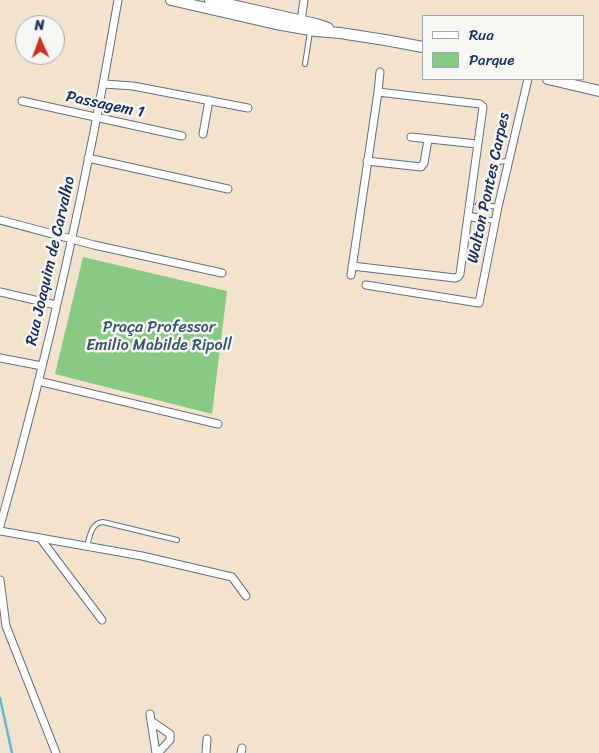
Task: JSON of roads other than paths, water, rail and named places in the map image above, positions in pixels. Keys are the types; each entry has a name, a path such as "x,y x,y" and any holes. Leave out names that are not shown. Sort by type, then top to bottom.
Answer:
{"main road":[{"path":"171,0 310,30 422,47"},
{"path":"210,0 316,24 340,33"},
{"path":"552,80 599,91"}],"street":[{"name":"Rua Joaquim de Carvalho","path":"0,526 38,382 72,239 104,84 118,0"},
{"path":"300,20 304,0"},
{"path":"351,275 380,72"},
{"name":"Walton Pontes Carpes","path":"366,285 479,303 508,161 528,80"},
{"path":"104,84 133,86 248,108"},
{"path":"352,266 457,278 460,274 483,107 480,104 378,92"},
{"path":"202,134 209,100"},
{"name":"Passagem 1","path":"22,101 182,136"},
{"path":"410,138 477,144"},
{"path":"367,161 421,167 424,163 428,140"},
{"path":"88,158 228,189"},
{"path":"470,202 478,204"},
{"path":"468,216 477,218"},
{"path":"0,220 72,239 222,273"},
{"path":"0,292 56,305"},
{"path":"0,358 42,366"},
{"path":"38,382 218,424"},
{"path":"0,530 142,556 232,576 246,596"},
{"path":"40,538 102,620"},
{"path":"0,580 6,626 56,753"},
{"path":"150,717 170,734 170,740 157,753 150,717"},
{"path":"206,753 207,739"}],"lane":[{"path":"305,64 310,30"},
{"path":"487,205 493,165 497,162 508,161"},
{"path":"478,204 498,207"},
{"path":"477,218 495,221"},
{"path":"87,546 94,525 97,522 177,540"}],"waterway":[{"path":"0,698 12,753"}],"park label":[{"name":"Praça Professor Emilio Mabilde Ripoll","path":"159,337"}]}
